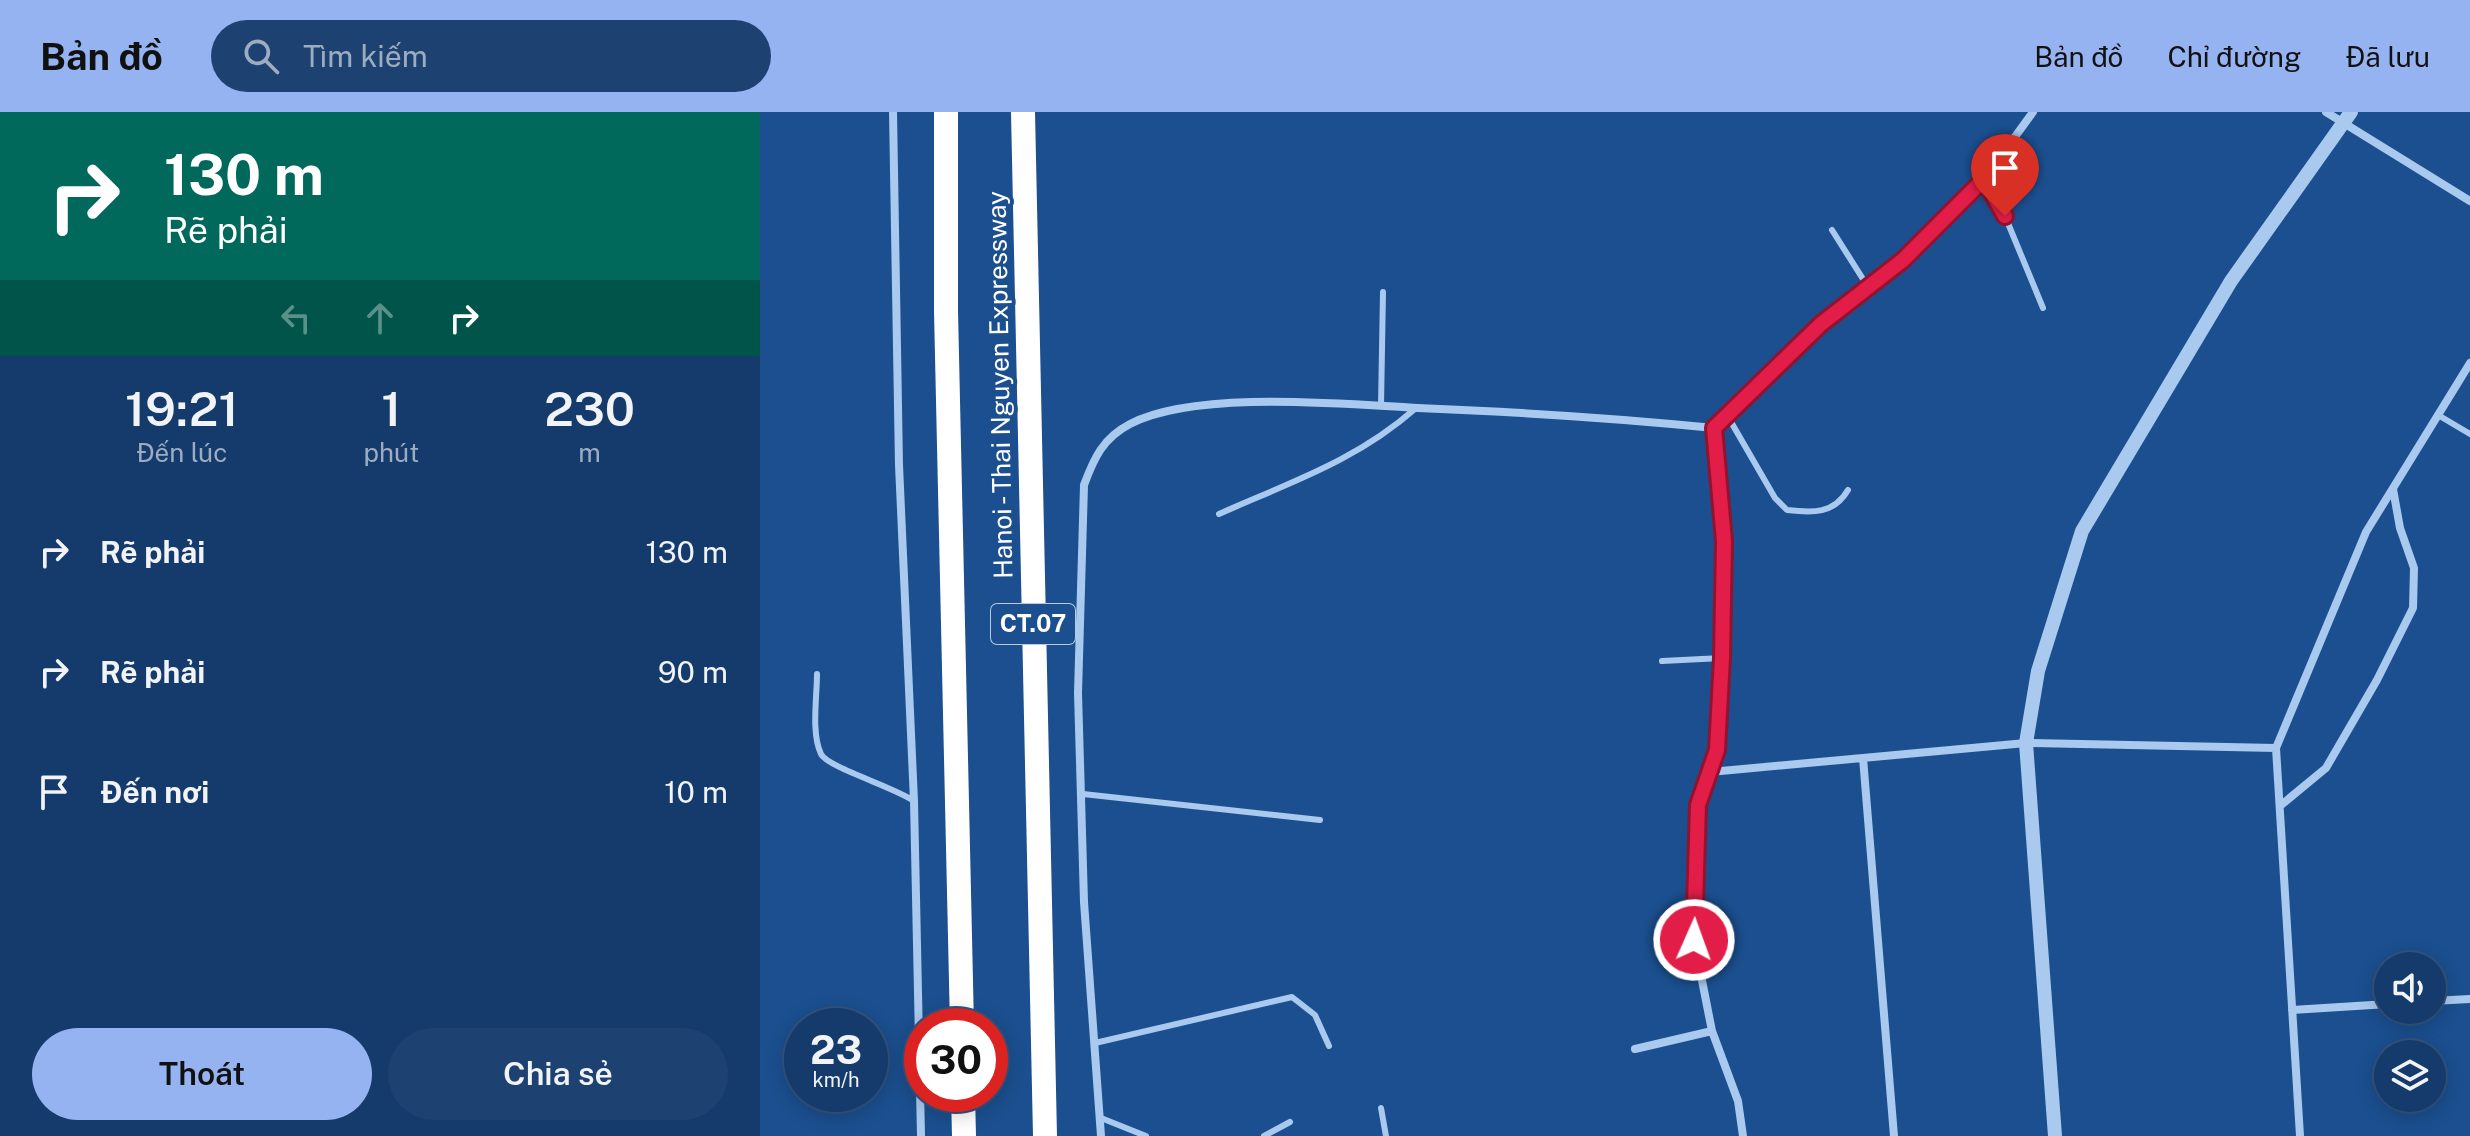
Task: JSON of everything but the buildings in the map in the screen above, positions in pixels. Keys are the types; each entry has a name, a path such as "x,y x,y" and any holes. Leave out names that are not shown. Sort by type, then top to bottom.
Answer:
{"highway":[{"name":"Hanoi - Thai Nguyen Expressway","path":"946,112 946,327 962,1008"},
{"name":"Hanoi - Thai Nguyen Expressway","path":"1023,112 1045,1136"},
{"path":"963,1112 964,1136"}],"street":[{"path":"893,112 899,465 914,801 921,1136"},
{"path":"1714,428 1821,324 1903,260 1984,179 2033,112"},
{"path":"2326,112 2346,118 2470,201"},
{"path":"2055,1136 2026,743 2038,671 2082,531 2231,281 2346,118"},
{"path":"2300,1136 2276,748 2366,532 2470,363"},
{"path":"1101,1136 1084,902 1078,693 1084,485 1094,456 1110,437 1132,423 1169,410 1286,401 1575,414 1714,428"},
{"path":"1714,428 1724,541 1722,658 1717,750 1698,805 1694,940 1712,1031 1738,1101 1743,1136"},
{"path":"2280,806 2326,768 2377,680 2413,608 2414,568 2400,528 2393,488"},
{"path":"1710,772 2026,743 2276,748"},
{"path":"1863,758 1894,1136"},
{"path":"2446,1000 2470,999"},
{"path":"2292,1010 2374,1005"},
{"path":"1635,1049 1712,1031"}],"lane":[{"path":"1984,179 2005,216 2043,308"},
{"path":"1832,230 1868,287"},
{"path":"1381,406 1383,292"},
{"path":"1219,514 1352,456 1388,433 1416,408"},
{"path":"1727,415 1775,498 1787,510 1819,513 1841,503 1848,490"},
{"path":"2438,415 2470,434"},
{"path":"1662,661 1722,658"},
{"path":"817,674 819,752 827,763 894,788 914,801"},
{"path":"1083,794 1320,820"},
{"path":"1095,1043 1292,997 1315,1015 1329,1046"},
{"path":"1381,1108 1386,1136"},
{"path":"1101,1118 1146,1136"},
{"path":"1264,1136 1290,1122"}],"route":[{"path":"1694,940 1698,805 1717,750 1722,658 1724,541 1714,428 1821,324 1903,260 1974,193 1984,179 2005,216"}]}
